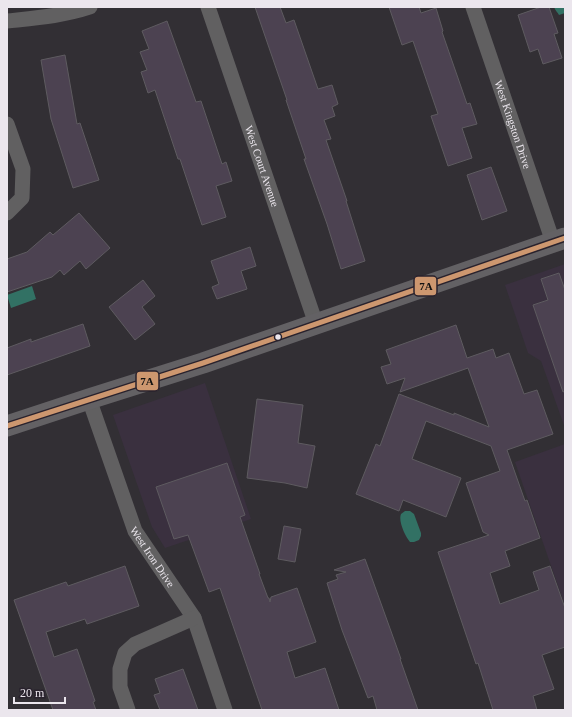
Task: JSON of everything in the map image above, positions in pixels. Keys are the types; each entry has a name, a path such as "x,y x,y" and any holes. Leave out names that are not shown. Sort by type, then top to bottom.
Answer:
{"main road":[{"path":"7,426 203,363 559,240"}],"street":[{"path":"7,21 56,16 90,7"},
{"name":"West Court Avenue","path":"208,7 316,324"},
{"name":"West Kingston Drive","path":"473,7 559,240"},
{"path":"7,124 23,169 22,198 7,213"},
{"name":"West Iron Drive","path":"88,399 135,531 194,618 225,710"},
{"path":"128,710 120,687 120,669 125,653 135,644 194,618"}],"shaded area":[{"path":"554,7 565,7 565,13 559,15"},
{"path":"565,264 565,428 541,361 528,353 505,285"},
{"path":"32,286 36,299 11,308 7,295"},
{"path":"205,383 251,519 165,548 152,527 113,415"},
{"path":"565,444 565,606 515,462"},
{"path":"405,511 410,511 414,514 421,533 419,540 414,542 410,542 401,524 400,517"}],"building":[{"path":"255,7 280,7 286,23 294,20 318,89 332,85 338,104 332,107 335,116 324,120 331,139 326,140 347,201 365,261 341,269 304,159 306,159 287,100"},
{"path":"389,7 419,7 421,13 436,8 443,31 442,32 467,104 470,103 477,124 462,128 472,158 448,166 431,116 438,114 413,41 402,45"},
{"path":"541,7 549,7 558,33 554,34 562,58 543,64 538,49 530,52 518,15"},
{"path":"167,21 196,102 201,101 222,164 226,162 232,181 216,186 226,217 202,225 155,90 148,93 141,72 147,70 140,52 149,49 142,31"},
{"path":"65,55 77,124 80,123 99,180 73,188 51,119 41,60"},
{"path":"491,167 507,211 482,220 467,175"},
{"path":"79,213 110,248 86,269 80,261 64,275 60,270 52,277 7,292 7,259 27,252 50,232 53,235"},
{"path":"250,247 256,266 241,271 247,289 217,299 212,287 219,284 211,261"},
{"path":"559,273 565,290 565,391 563,392 533,305 548,300 541,279"},
{"path":"143,280 155,296 142,307 155,324 135,340 109,307"},
{"path":"83,324 90,346 7,375 7,348 31,339 31,342"},
{"path":"456,325 467,358 493,349 496,358 509,353 524,394 537,390 553,434 507,450 540,538 505,551 510,566 490,573 500,604 539,590 533,572 550,566 565,608 565,647 542,655 554,689 533,696 537,710 493,710 478,663 476,664 438,552 489,535 483,532 466,483 500,471 491,446 426,421 412,459 461,478 446,517 403,500 399,511 356,494 376,444 380,446 399,394 489,427 468,368 400,392 405,378 387,384 381,367 391,364 386,350"},
{"path":"257,399 303,405 298,443 315,446 307,488 285,483 247,478"},
{"path":"227,463 245,515 240,517 268,598 270,602 271,597 297,588 316,642 287,652 295,678 325,668 339,710 262,710 220,588 209,592 188,535 174,539 156,487"},
{"path":"284,526 301,529 295,562 278,559"},
{"path":"365,559 418,710 377,710 373,696 368,698 342,630 327,583 338,579 336,575 346,572 334,570"},
{"path":"125,566 139,606 87,624 85,619 46,632 54,657 77,649 95,701 93,702 96,710 53,710 14,600 66,582 68,586"},
{"path":"183,669 198,710 160,710 154,695 160,693 155,679"}],"transit line":[{"name":"7A","path":"7,426 203,363 565,238"}]}
